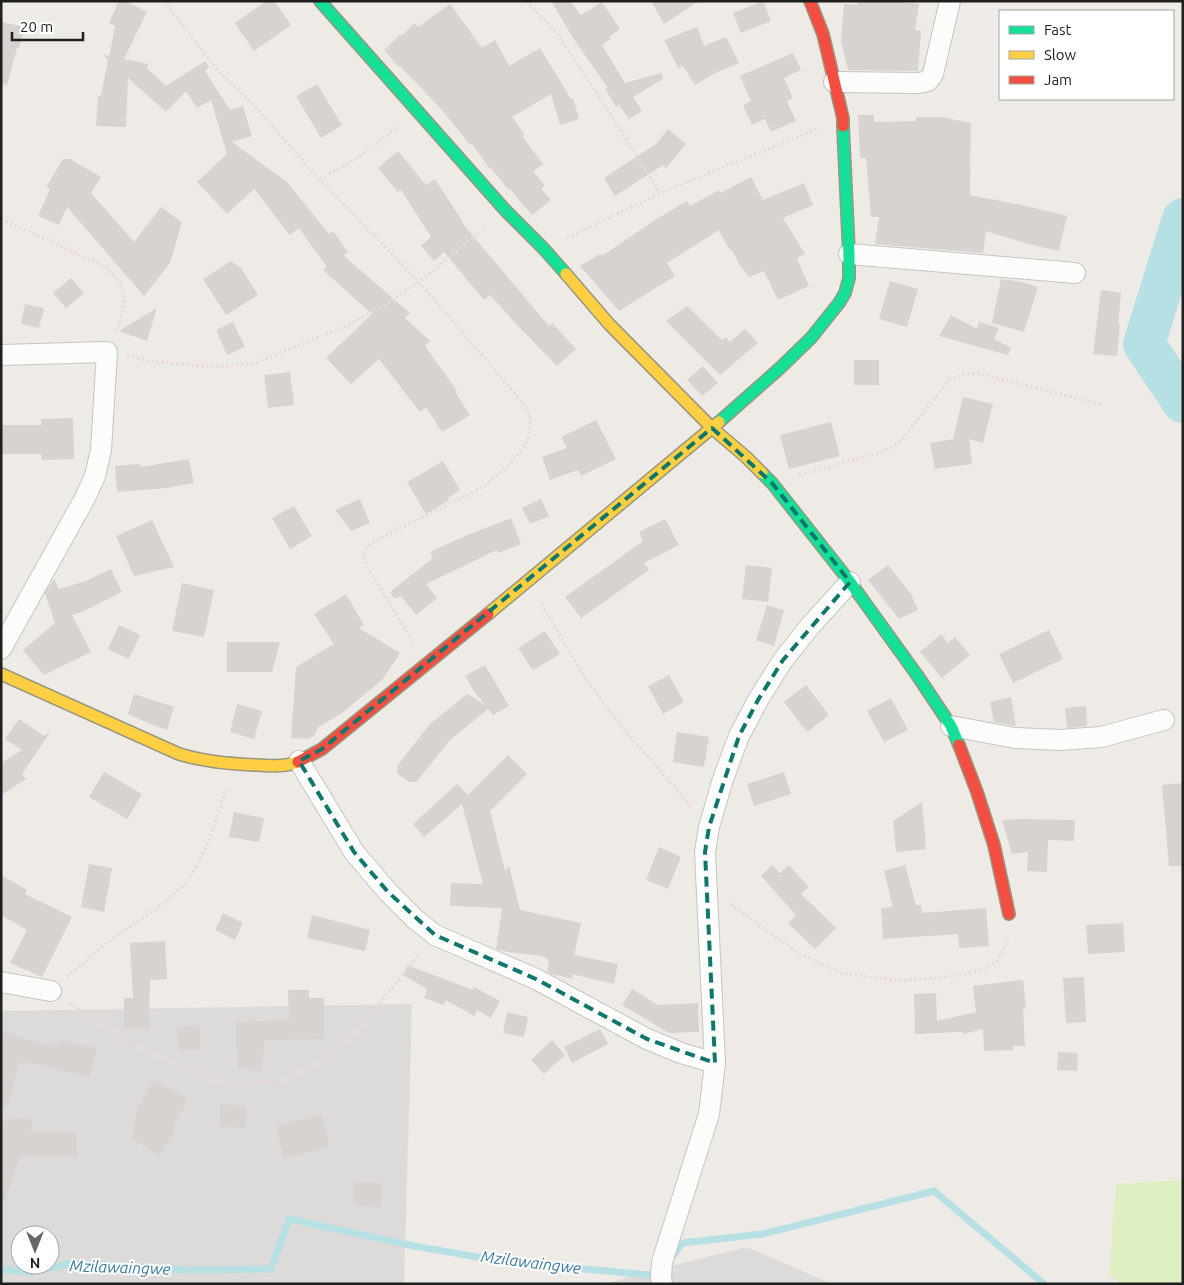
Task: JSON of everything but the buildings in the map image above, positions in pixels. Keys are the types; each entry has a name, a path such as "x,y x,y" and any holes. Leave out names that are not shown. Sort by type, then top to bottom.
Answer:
{"street":[{"path":"320,1 506,211 544,249 609,324 712,428 746,457 772,484 850,582 951,726 978,792 994,845 1009,914"},
{"path":"1,674 179,754 197,760 234,765 288,765 322,749 528,582 779,370 810,338 839,303 845,292 849,278 849,254 843,118 823,34 810,1"},
{"path":"834,82 918,84 928,81 933,74 950,1"},
{"path":"849,254 1075,273"},
{"path":"1,355 107,352 101,450 95,476 85,498 1,649"},
{"path":"662,1284 662,1262 709,1114 715,1063 706,852 709,827 723,779 739,736 758,700 783,660 811,625 850,582"},
{"path":"951,726 1015,738 1060,740 1101,737 1164,720"},
{"path":"299,761 354,852 388,892 415,919 435,935 536,979 647,1039 681,1053 715,1063"},
{"path":"1,982 51,991"}],"path":[{"path":"164,1 219,72 255,106 320,179 420,282 523,403 530,416 530,432 524,447 510,464 483,487 371,544 365,551 364,557 368,568 427,664"},
{"path":"526,1 555,31 598,94 660,193"},
{"path":"320,179 356,159 418,111"},
{"path":"544,249 660,193 843,118"},
{"path":"1,218 106,267 121,283 124,297 121,319 107,352 157,362 214,367 258,362 346,326 385,305 420,282 506,211"},
{"path":"772,484 891,448 905,436 949,380 963,374 977,373 1103,405"},
{"path":"528,582 586,679 620,725 709,827"},
{"path":"234,765 208,843 188,882 159,907 112,939 51,991 136,1046 200,1076 235,1086 279,1082 323,1061 358,1030 435,935"},
{"path":"707,887 806,957 840,973 900,980 964,974 980,971 997,962 1007,943 1009,914"}],"highlighted area":[{"path":"712,428 772,483 850,582 783,660 758,700 739,736 709,827 705,852 715,1063 647,1039 536,979 435,935 388,892 354,852 299,761 322,749"}],"shaded area":[{"path":"412,1004 404,1284 1,1284 1,1011"},
{"path":"747,1247 832,1284 605,1284 643,1273"}],"green space":[{"path":"1183,1178 1183,1284 1123,1284 1109,1275 1116,1184 1180,1180"}],"waterway":[{"path":"1183,219 1144,344 1183,402"},
{"name":"Mzilawaingwe","path":"671,1259 682,1243 762,1234 934,1191 1044,1284"},
{"name":"Mzilawaingwe","path":"1,1270 30,1272 72,1263 189,1270 271,1269 289,1219 414,1246 500,1261 660,1276"}],"traffic: fast":[{"path":"320,1 506,211 566,274"},
{"path":"719,422 811,338 845,293 849,278 849,254 843,126"},
{"path":"762,473 850,582 917,675 951,726 959,745"}],"traffic: slow":[{"path":"566,274 609,324 712,428 762,473"},
{"path":"488,614 719,422"},
{"path":"1,674 189,757 236,764 277,766 298,762"}],"traffic: jam":[{"path":"810,1 823,34 843,118 843,126"},
{"path":"298,762 322,749 488,614"},
{"path":"959,745 994,845 1009,914"}]}
